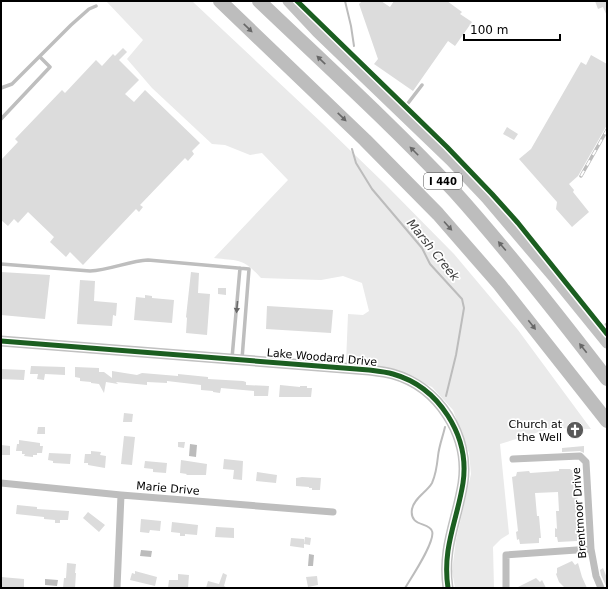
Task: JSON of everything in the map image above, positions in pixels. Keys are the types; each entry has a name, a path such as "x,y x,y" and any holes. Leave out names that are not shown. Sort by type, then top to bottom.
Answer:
{"highway":[{"name":"I 440","path":"220,1 365,140 438,214 495,279 605,420"},
{"name":"I 440","path":"259,1 387,123 452,190 514,261 607,379"}],"street":[{"path":"288,1 317,32 450,160 486,198 607,343"},
{"name":"Lake Woodard Drive","path":"1,342 345,368 393,374 421,388 441,406 454,424 460,440 464,472 463,484 448,548 446,571 448,588"},
{"name":"Brentmoor Drive","path":"513,459 580,456 586,462 591,549 596,576 601,588"},
{"name":"Marie Drive","path":"1,483 121,495 333,512"},
{"path":"117,588 121,495"},
{"path":"506,588 506,555 591,549"}],"lane":[{"path":"1,88 12,84 89,8 96,6"},
{"path":"1,119 50,67 40,57"},
{"path":"401,112 422,85"},
{"path":"1,264 90,272 148,260 249,268 237,360"},
{"path":"237,360 240,268"},
{"path":"598,332 607,324"}],"shaded area":[{"path":"106,1 192,1 322,123 454,254 518,330 591,429 552,428 500,444 509,534 493,547 494,588 455,588 452,571 456,540 471,474 469,453 453,410 432,387 392,369 346,363 348,314 363,315 369,311 362,283 343,276 321,280 261,278 245,264 235,260 214,258 288,180 262,153 250,155 225,145 212,144 152,88 127,59 143,40"},
{"path":"190,444 197,445 196,457 189,456"},
{"path":"141,550 152,551 151,557 140,556"},
{"path":"309,554 314,555 313,566 308,566"},
{"path":"45,579 58,580 57,586 45,585"}],"building":[{"path":"362,1 381,1 390,7 394,1 447,1 462,12 460,14 472,22 455,46 448,41 413,91 374,64 378,59 359,4"},
{"path":"595,1 607,1 607,16 603,7 598,9"},
{"path":"123,48 127,52 119,60 139,80 125,94 134,102 145,90 200,143 192,151 194,154 188,161 185,158 140,205 143,207 139,212 136,209 83,265 70,252 66,257 50,242 54,237 28,212 18,223 14,219 8,226 1,220 1,160 18,142 15,139 62,90 65,93 96,60 102,66 113,54 115,56"},
{"path":"591,55 607,64 607,125 578,176 569,184 574,190 573,192 589,212 572,227 556,209 557,202 519,159 531,149 581,62 586,65"},
{"path":"507,127 518,134 514,140 503,134"},
{"path":"1,272 50,275 45,319 1,315"},
{"path":"191,272 199,273 198,293 210,294 207,335 186,333 186,317"},
{"path":"80,280 95,281 94,301 117,303 116,316 113,315 112,326 77,324"},
{"path":"218,288 226,288 226,295 218,294"},
{"path":"145,295 152,296 152,298 174,300 172,323 134,320 136,297 145,298"},
{"path":"267,306 333,310 331,333 266,329"},
{"path":"31,366 65,367 65,375 45,374 44,380 37,379 38,374 30,374"},
{"path":"75,367 99,368 99,372 104,372 112,378 112,371 137,375 142,373 178,376 178,374 208,377 208,379 243,381 246,382 246,385 269,386 268,396 254,396 254,391 221,388 220,393 213,392 201,390 201,385 167,381 167,383 147,382 147,385 106,382 104,393 99,384 80,381 80,378 75,377"},
{"path":"1,369 25,370 24,380 1,379"},
{"path":"280,385 300,387 307,386 307,388 312,388 311,397 279,397"},
{"path":"124,413 133,414 132,422 123,422"},
{"path":"38,427 45,427 45,434 37,434"},
{"path":"124,436 135,437 132,465 121,464"},
{"path":"19,440 40,443 40,446 43,446 42,453 37,453 37,455 33,455 33,457 24,456 25,454 22,454 22,451 16,451"},
{"path":"178,442 185,442 184,448 178,447"},
{"path":"1,445 10,446 10,455 1,455"},
{"path":"584,446 584,453 580,451 562,452 562,448"},
{"path":"91,451 101,452 100,455 106,456 105,468 84,463 85,454 91,454"},
{"path":"49,453 71,454 70,464 53,463 53,461 48,460"},
{"path":"224,459 243,461 242,480 233,479 234,470 223,469"},
{"path":"181,460 207,464 206,475 186,475 187,474 180,473"},
{"path":"145,461 167,463 166,473 153,472 153,469 144,468"},
{"path":"559,469 570,469 573,470 573,472 576,472 580,535 577,535 577,541 558,542 557,537 555,537 555,528 557,529 556,511 559,511 558,492 535,493 541,538 539,538 539,543 520,544 519,539 517,540 516,532 518,531 512,477 516,476 517,472 529,471 530,473 559,471"},
{"path":"257,472 277,475 276,483 256,481"},
{"path":"296,478 321,478 320,490 312,490 312,488 309,487 296,486"},
{"path":"17,505 37,507 37,509 69,511 68,520 60,520 60,523 55,523 55,520 44,519 44,517 16,514"},
{"path":"88,512 105,525 99,532 83,518"},
{"path":"141,519 161,521 160,531 150,530 149,533 140,532"},
{"path":"172,522 198,525 197,535 185,534 185,536 180,536 180,533 171,532"},
{"path":"216,527 234,528 234,538 215,537"},
{"path":"305,537 311,538 310,545 304,544"},
{"path":"291,538 304,539 304,548 290,546"},
{"path":"572,561 575,565 578,563 587,588 565,588 559,582 556,574 557,568"},
{"path":"67,563 76,564 75,588 63,588 64,578 66,578"},
{"path":"603,568 607,578 607,588 600,570"},
{"path":"135,571 157,577 155,586 130,580 132,573 135,574"},
{"path":"223,573 227,575 224,586 227,588 206,588 208,581 219,584"},
{"path":"178,574 189,575 188,588 168,588 169,580 178,580"},
{"path":"317,576 318,585 308,587 306,577"},
{"path":"1,577 24,579 24,588 1,588"},
{"path":"536,578 540,582 542,580 546,588 516,588"}],"waterway":[{"name":"Marsh Creek","path":"345,1 354,46"},
{"name":"Marsh Creek","path":"352,149 356,163 372,189 422,248 430,264 462,299 464,308 456,355 446,396"},
{"name":"Marsh Creek","path":"405,588 427,551 432,536 432,531 430,528 413,519 412,509 418,498 432,483 445,427"}],"railway":[{"path":"581,176 607,130"}],"cycle path":[{"path":"297,1 447,147 492,194 518,223 607,334"},
{"path":"1,341 369,370 390,373 410,380 437,402 448,416 456,431 461,448 464,465 463,483 447,560 448,588"}],"place":[{"name":"Church at the Well","path":"575,430"}]}
